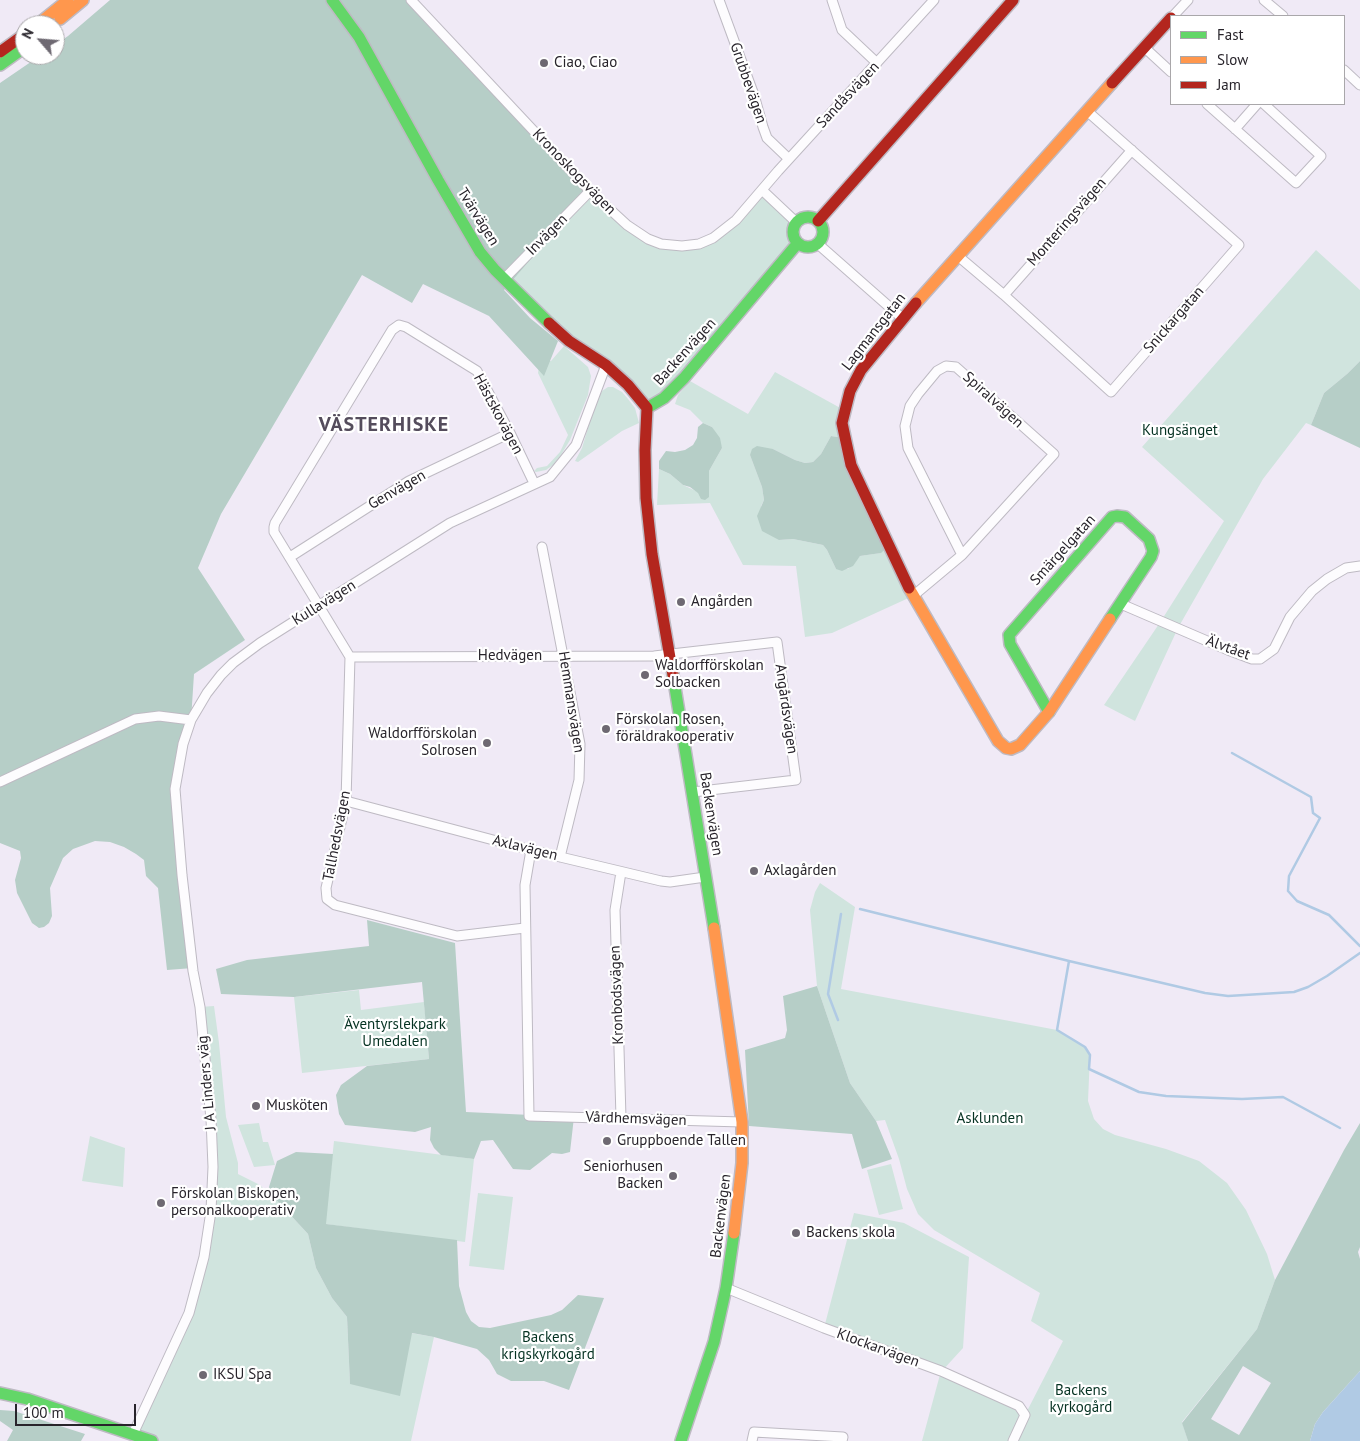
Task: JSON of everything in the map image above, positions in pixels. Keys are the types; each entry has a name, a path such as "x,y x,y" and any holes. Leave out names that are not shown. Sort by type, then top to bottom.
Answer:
{"main road":[{"path":"49,15 68,0"},
{"path":"65,15 83,0"},
{"name":"Tvärvägen","path":"332,0 359,37 480,252 539,314 569,341 606,364 628,385 647,408"},
{"path":"818,221 1013,0"},
{"name":"Lagmansgatan","path":"1006,748 998,741 914,596 851,465 842,423 844,410 850,391 861,370 902,318 1170,19"},
{"path":"0,52 15,41"},
{"path":"0,65 15,54"},
{"path":"807,217 818,221 822,226 823,232 822,239 818,244 808,248 797,244 792,235 796,222 807,217"},
{"name":"Backenvägen","path":"681,1441 714,1342 726,1288 742,1164 742,1122 693,792 652,554 646,498 645,450 647,408 664,398 684,378 797,244"},
{"name":"Smärgelgatan","path":"1006,748 1011,749 1020,745 1049,712 1151,557 1153,551 1149,539 1124,517 1116,516 1108,521 1009,635 1010,644 1049,712"},
{"path":"0,1393 27,1399 152,1441"}],"street":[{"name":"Kronoskogsvägen","path":"411,0 590,191 638,234 661,244 682,246 699,244 719,234 736,220 762,190"},
{"name":"Grubbevägen","path":"719,0 754,95 765,132 771,142 789,159"},
{"path":"832,0 844,33 877,64"},
{"name":"Sandåsvägen","path":"762,190 934,0"},
{"name":"Lagmansgatan","path":"1174,15 1188,0"},
{"path":"1264,0 1282,15"},
{"path":"1145,48 1170,71"},
{"path":"1345,71 1360,85"},
{"path":"1208,105 1296,183 1321,156 1265,105"},
{"path":"1235,129 1256,105"},
{"name":"Snickargatan","path":"958,256 1004,294 1111,392 1239,245 1087,111"},
{"name":"Monteringsvägen","path":"1004,294 1132,150"},
{"path":"762,190 796,222"},
{"name":"Invägen","path":"504,278 590,191"},
{"path":"818,244 902,318"},
{"name":"Hästskovägen","path":"320,606 274,532 275,523 395,327 406,327 477,371 510,433 534,484"},
{"name":"Kullavägen","path":"191,720 207,693 233,663 260,643 450,523 550,477 576,444 606,364"},
{"name":"Spiralvägen","path":"914,596 962,555 1054,454 956,368 946,366 937,371 918,394 910,406 905,426 908,448 962,555"},
{"name":"Genvägen","path":"290,557 409,481 510,433"},
{"name":"Hemmansvägen","path":"542,547 564,656 581,757 577,793 560,857"},
{"name":"Älvtået","path":"1121,604 1228,650 1252,659 1260,658 1274,649 1290,617 1312,591 1326,579 1346,568 1360,566"},
{"path":"320,606 350,657"},
{"name":"Angårdsvägen","path":"669,656 777,642 796,780 693,792"},
{"name":"Hedvägen","path":"350,657 669,656"},
{"name":"Tallhedsvägen","path":"350,657 346,801 326,888 326,894 330,902 334,905 457,936 525,928"},
{"path":"0,782 135,719 160,716 191,720"},
{"name":"J A Linders väg","path":"133,1434 188,1313 204,1257 211,1211 213,1167 211,1118 200,1007 193,970 183,884 176,797 179,764 191,720"},
{"name":"Axlavägen","path":"346,801 530,850 666,882 705,877"},
{"path":"525,928 525,878 530,850"},
{"name":"Kronbodsvägen","path":"621,872 615,910 622,1118"},
{"name":"Vårdhemsvägen","path":"525,928 529,1116 742,1122"},
{"name":"Klockarvägen","path":"726,1288 824,1328 941,1371 1019,1406 1025,1415 1013,1441"},
{"path":"752,1441 754,1432 843,1437 842,1441"}],"green space":[{"path":"110,0 411,0 590,191 504,290 530,318 558,341 544,376 489,316 423,284 412,303 362,275 221,514 198,568 245,640 194,674 191,720 177,775 193,968 167,970 158,888 146,876 144,860 136,854 110,842 95,841 73,849 63,858 50,888 52,916 49,923 39,928 32,923 17,893 15,880 21,858 20,851 0,843 0,83 26,65 65,65 65,38"},
{"path":"762,190 796,222 793,228 794,240 684,378 647,408 606,365 558,341 539,315 504,279 590,191 627,225 671,245 713,238"},
{"name":"Kungsänget","path":"1316,250 1360,290 1360,361 1324,393 1311,425 1306,423 1263,479 1178,628 1135,721 1104,705 1161,621 1224,521 1142,447"},
{"path":"564,346 588,367 591,376 588,395 570,440 561,455 546,470 536,472 534,471 537,468 547,466 560,452 568,435 538,373 540,360 551,361"},
{"path":"1360,361 1360,448 1311,425 1324,393"},
{"path":"775,372 844,410 844,438 831,436 821,454 813,462 805,463 795,460 773,449 750,455 762,487 764,500 761,506 779,540 793,539 823,545 836,569 848,569 860,556 880,553 889,546 913,596 832,633 805,637 796,566 743,565 710,503 657,505 659,469 670,474 683,485 709,497 709,471 722,448 712,427 703,423 690,410 675,404 678,395 690,381 748,414"},
{"path":"608,387 613,387 622,392 635,408 639,423 622,431 578,462 575,461 582,448 595,404 602,391"},
{"path":"703,423 712,427 720,438 722,448 709,471 709,497 705,500 701,499 698,493 690,487 683,485 670,474 659,469 659,461 666,451 685,450 693,445 697,438 698,427"},
{"path":"831,436 844,438 889,546 881,553 860,556 853,566 842,571 836,569 823,545 793,539 779,540 762,531 757,516 764,500 762,487 750,455 752,449 757,446 773,449 805,463 813,462 821,454"},
{"path":"820,883 855,907 841,989 1057,1030 1085,1047 1090,1055 1088,1101 1094,1119 1103,1129 1115,1135 1166,1149 1199,1161 1227,1183 1246,1210 1267,1254 1275,1280 1257,1329 1182,1422 1188,1441 922,1441 941,1371 824,1328 854,1213 904,1223 969,1257 963,1348 942,1371 984,1390 1025,1415 1063,1341 1031,1321 1040,1293 934,1230 918,1214 907,1189 885,1120 876,1121 850,1083 817,986 810,910 815,892"},
{"path":"367,920 455,943 466,1112 574,1117 570,1152 562,1154 552,1153 530,1170 513,1169 493,1140 481,1141 474,1159 441,1155 434,1148 430,1140 431,1127 415,1132 345,1125 339,1114 336,1095 341,1085 367,1066 429,1059 422,982 294,997 221,994 216,969 247,960 369,946"},
{"path":"817,986 850,1083 876,1121 892,1159 862,1169 852,1134 749,1126 745,1050 785,1038 787,1030 783,996"},
{"name":"Äventyrslekpark Umedalen","path":"359,990 361,1010 424,1002 429,1059 302,1073 294,997"},
{"path":"214,1006 226,1117 238,1163 238,1174 258,1184 271,1194 308,1234 316,1268 332,1298 347,1317 350,1384 411,1333 434,1337 411,1441 130,1441 179,1335 195,1294 213,1167 200,1007"},
{"path":"259,1123 263,1142 268,1142 275,1165 254,1167 238,1125"},
{"path":"1360,1123 1360,1247 1358,1252 1360,1259 1360,1371 1323,1412 1315,1424 1310,1441 1188,1441 1182,1423 1257,1329 1275,1280","holes":["1243,1366 1271,1383 1239,1435 1211,1419"]},
{"path":"90,1136 125,1148 123,1187 82,1181"},
{"path":"334,1141 474,1159 465,1242 325,1224"},
{"name":"Backens krigskyrkogård","path":"296,1152 333,1154 326,1224 457,1240 459,1286 466,1312 471,1321 479,1327 490,1328 551,1315 562,1310 578,1295 604,1298 569,1390 544,1381 511,1381 497,1374 489,1360 477,1349 412,1333 400,1396 350,1384 347,1317 332,1298 316,1268 308,1234 271,1194 269,1187 277,1161"},
{"path":"891,1164 903,1209 879,1215 867,1170"},
{"path":"478,1193 513,1197 504,1270 469,1266"},
{"path":"0,1410 14,1411 85,1434 81,1441 7,1441 13,1430 0,1421"}],"water":[{"path":"1360,1371 1360,1441 1310,1441 1315,1424 1323,1412"}],"waterway":[{"path":"1232,753 1311,797 1313,813 1320,818 1289,876 1288,891 1297,901 1329,915 1360,946"},
{"path":"860,909 1069,961 1205,993 1228,996 1294,992 1308,987 1327,976 1360,953"},
{"path":"838,1020 828,994 841,914"},
{"path":"1069,961 1057,1030 1085,1047 1090,1055 1089,1069 1139,1092 1166,1096 1242,1099 1283,1097 1340,1128"}],"traffic: fast":[{"path":"332,0 359,37 480,252 495,270 549,323"},
{"path":"0,65 15,54"},
{"path":"808,217 819,221 823,232 819,243 808,247 797,243 793,232 797,221 808,217"},
{"path":"647,408 664,398 684,378 797,244"},
{"path":"1049,712 1010,644 1009,635 1112,517 1117,516 1125,517 1149,539 1153,551 1151,557 1110,619"},
{"path":"673,675 714,928"},
{"path":"681,1441 714,1342 726,1288 734,1233"},
{"path":"0,1393 27,1399 152,1441"}],"traffic: slow":[{"path":"49,15 68,0"},
{"path":"65,15 83,0"},
{"path":"916,303 1112,83"},
{"path":"909,588 998,741 1006,748 1011,749 1020,745 1049,712 1110,619"},
{"path":"714,928 742,1122 742,1163 734,1233"}],"traffic: jam":[{"path":"818,221 1013,0"},
{"path":"1112,83 1170,19"},
{"path":"0,52 15,41"},
{"path":"909,588 851,465 842,423 850,391 861,370 916,303"},
{"path":"549,323 569,341 606,365 628,385 647,408"},
{"path":"647,408 645,450 646,498 652,554 673,675"}],"place":[{"name":"Ciao, Ciao","path":"544,63"},
{"name":"Angården","path":"681,602"},
{"name":"Waldorfförskolan Solbacken","path":"645,675"},
{"name":"Förskolan Rosen, föräldrakooperativ","path":"606,729"},
{"name":"Waldorfförskolan Solrosen","path":"487,743"},
{"name":"Axlagården","path":"754,871"},
{"name":"Musköten","path":"256,1106"},
{"name":"Gruppboende Tallen","path":"607,1141"},
{"name":"Seniorhusen Backen","path":"673,1176"},
{"name":"Förskolan Biskopen, personalkooperativ","path":"161,1203"},
{"name":"Backens skola","path":"796,1233"},
{"name":"IKSU Spa","path":"203,1375"}],"district":[{"name":"VÄSTERHISKE","path":"384,425"}],"park label":[{"name":"Asklunden","path":"990,1119"},
{"name":"Backens kyrkogård","path":"1081,1400"}]}
